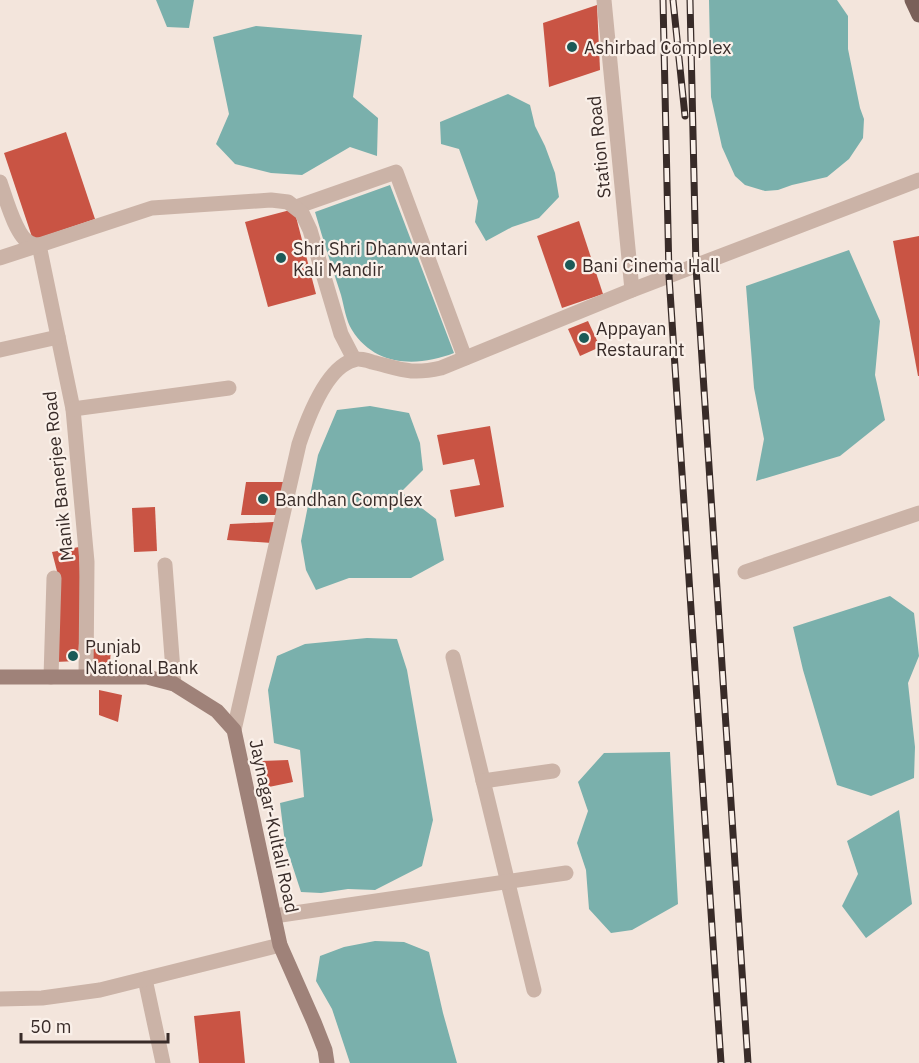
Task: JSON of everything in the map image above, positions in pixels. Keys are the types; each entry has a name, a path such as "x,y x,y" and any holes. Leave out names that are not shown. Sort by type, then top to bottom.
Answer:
{"main road":[{"path":"912,0 919,15"},
{"name":"Jaynagar-Kultali Road","path":"0,677 147,677 174,684 217,711 234,730 280,945 314,1022 325,1050 327,1063"}],"street":[{"name":"Station Road","path":"604,0 632,290"},
{"path":"296,207 396,172 465,358"},
{"path":"234,730 299,444 309,411 327,381 341,367 354,359 420,373 441,368 632,290 919,180"},
{"path":"0,182 12,216 24,239 30,244 39,245"},
{"path":"0,258 152,208 271,200 288,202 302,213 310,230 341,334 354,359"},
{"name":"Manik Banerjee Road","path":"39,245 73,409 87,562 86,676"},
{"path":"0,350 58,337"},
{"path":"73,409 229,388"},
{"path":"745,572 919,513"},
{"path":"165,565 174,684"},
{"path":"51,677 54,578"},
{"path":"453,657 534,990"},
{"path":"483,781 553,771"},
{"path":"274,916 566,873"},
{"path":"0,999 42,998 91,991 280,945"},
{"path":"145,979 163,1063"}],"water":[{"path":"156,0 194,0 189,28 167,27"},
{"path":"709,0 837,0 848,16 848,49 864,119 863,138 849,159 827,177 778,190 765,191 745,185 735,176 722,147 711,97"},
{"path":"256,26 362,35 353,97 378,118 377,156 350,147 302,175 271,173 235,164 216,144 229,114 213,37"},
{"path":"508,94 530,105 535,126 555,173 559,197 539,218 512,227 486,241 475,222 478,201 459,149 441,144 440,122"},
{"path":"390,185 454,353 440,358 412,362 398,361 373,351 362,342 348,322 315,212"},
{"path":"849,250 880,321 875,375 885,420 840,456 756,481 764,439 754,388 746,286"},
{"path":"370,406 409,413 420,443 423,470 401,492 436,519 444,560 411,578 349,578 316,590 306,570 301,541 318,455 337,410"},
{"path":"890,596 914,613 919,656 908,683 915,747 914,778 871,796 837,785 803,670 793,627"},
{"path":"367,638 397,639 407,670 433,820 422,866 375,890 301,892 285,843 280,803 304,797 300,750 274,743 268,690 277,656 305,644"},
{"path":"670,752 678,904 632,930 611,933 589,909 586,870 577,843 588,811 578,782 604,753"},
{"path":"899,810 912,904 866,938 842,906 858,874 847,841"},
{"path":"375,941 404,942 429,952 457,1063 350,1063 332,1009 316,981 320,956 344,947"}],"building":[{"name":"Ashirbad Complex","path":"597,5 600,70 549,87 543,23"},
{"path":"66,132 95,219 33,240 4,153"},
{"name":"Shri Shri Dhanwantari Kali Mandir","path":"294,209 316,294 268,307 245,222"},
{"name":"Bani Cinema Hall","path":"579,221 603,294 562,308 537,236"},
{"path":"919,236 919,376 918,376 893,241"},
{"name":"Appayan Restaurant","path":"588,321 600,347 580,356 568,329"},
{"path":"490,426 504,507 455,517 450,490 480,485 474,459 443,465 437,435"},
{"name":"Bandhan Complex","path":"246,482 286,482 278,515 241,515"},
{"path":"155,507 157,551 134,552 132,508"},
{"path":"274,522 272,543 227,540 230,524"},
{"path":"79,547 81,607 78,661 55,662 59,579 52,552"},
{"path":"88,644 111,645 110,664 87,662"},
{"path":"99,690 122,695 118,722 99,715"},
{"path":"288,760 293,782 264,788 261,761"},
{"path":"240,1011 245,1063 199,1063 194,1016"}],"railway":[{"path":"663,0 669,276 721,1063"},
{"path":"673,0 685,116"},
{"path":"690,0 696,267 748,1063"}],"place":[{"name":"Ashirbad Complex","path":"572,47"},
{"name":"Shri Shri Dhanwantari Kali Mandir","path":"281,258"},
{"name":"Bani Cinema Hall","path":"570,265"},
{"name":"Appayan Restaurant","path":"584,338"},
{"name":"Bandhan Complex","path":"263,499"},
{"name":"Punjab National Bank","path":"73,656"}]}
